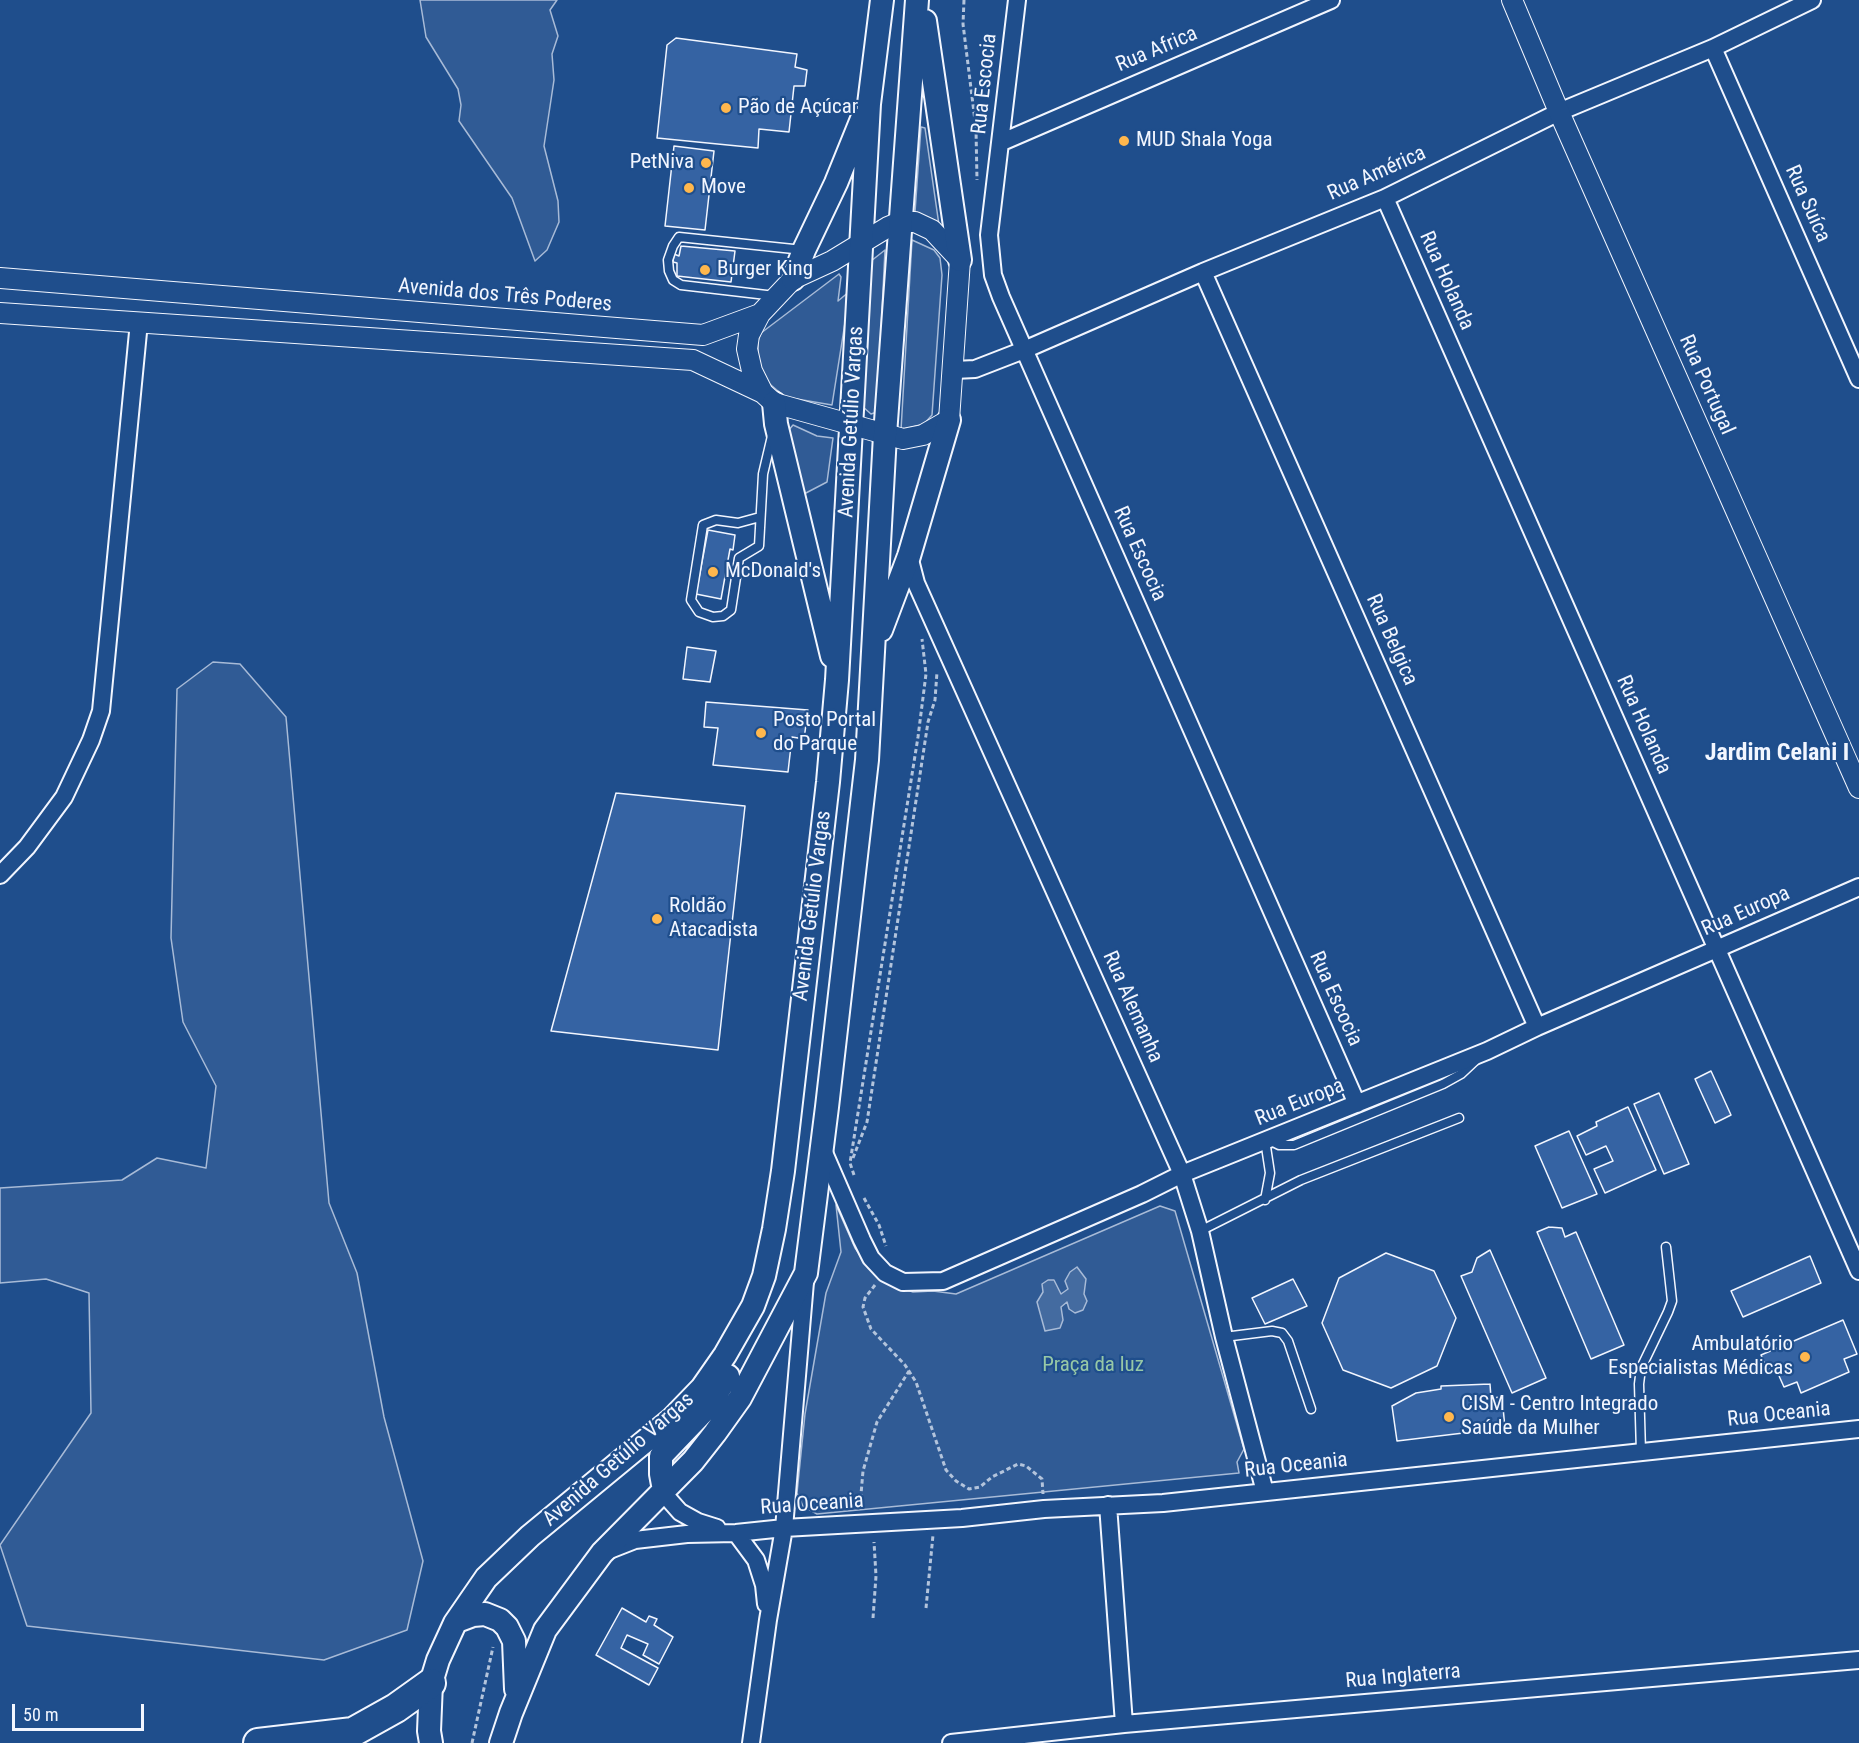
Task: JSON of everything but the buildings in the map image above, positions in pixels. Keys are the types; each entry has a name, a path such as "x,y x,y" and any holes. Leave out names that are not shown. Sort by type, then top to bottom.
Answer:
{"highway":[{"path":"258,1743 352,1732 396,1708 431,1683"}],"main road":[{"name":"Avenida Getúlio Vargas","path":"430,1743 431,1683 438,1660 457,1621 486,1578 530,1536 672,1419 702,1388 725,1355 753,1306 764,1276 783,1171 828,782 837,680 853,424 868,104 882,0"},
{"name":"Avenida Getúlio Vargas","path":"501,1743 545,1630 602,1553 693,1461 740,1398 806,1273 867,760 885,435 917,0"},
{"path":"922,0 960,260"},
{"path":"793,279 868,104"},
{"path":"771,407 837,680"},
{"path":"873,655 909,556 949,420"},
{"path":"664,1490 661,1456 705,1410 749,1343 753,1306"},
{"path":"457,1621 473,1615 485,1614 500,1620 507,1627 514,1641 516,1700"}],"street":[{"name":"Rua Escocia","path":"1017,0 1002,142 989,235 993,275 1000,297 1357,1104"},
{"name":"Rua Africa","path":"1002,142 1331,0"},
{"name":"Rua Portugal","path":"1512,0 1559,112 1859,788"},
{"name":"Rua América","path":"954,370 975,369 1024,350 1203,272 1384,198 1559,112 1713,48 1812,0"},
{"name":"Rua Suíca","path":"1713,48 1859,379"},
{"name":"Rua Holanda","path":"1384,198 1859,1271"},
{"name":"Avenida dos Três Poderes","path":"0,278 703,335 760,314 793,279 832,261 888,226 900,222"},
{"path":"0,313 693,360 771,407 853,424 903,439 914,438 949,420 960,260 932,230 915,222 900,222"},
{"name":"Rua Belgica","path":"1203,272 1537,1027"},
{"path":"760,314 749,335 747,349 752,371 771,407"},
{"path":"0,875 47,823 64,797 87,750 101,711 139,322"},
{"name":"Rua Alemanha","path":"909,556 916,583 1182,1174 1200,1231 1224,1337 1265,1492"},
{"name":"Rua Europa","path":"885,1274 903,1282 943,1281 1143,1194 1182,1174 1487,1051 1859,887"},
{"path":"822,1148 862,1240 872,1258 885,1274"},
{"name":"Avenida Getúlio Vargas","path":"752,1743 768,1620 784,1528 806,1273"},
{"name":"Rua Oceania","path":"602,1553 618,1546 652,1538 687,1534 736,1533 784,1528 962,1518 1108,1504 1163,1503 1859,1429"},
{"name":"Rua Oceania","path":"664,1490 665,1495 680,1512 698,1522 736,1533"},
{"path":"1108,1504 1124,1724"},
{"path":"736,1533 756,1560 764,1585 768,1620"},
{"name":"Rua Inglaterra","path":"951,1743 1124,1724 1859,1660"}],"lane":[{"path":"777,296 681,285 673,280 669,272 668,260 673,246 679,237 804,250"},
{"path":"760,517 738,523 716,520 702,525 691,600 699,612 712,617 723,616 730,610 739,558 759,546 771,407"},
{"path":"1265,1200 1270,1173 1267,1140 1279,1145 1294,1145 1461,1074 1487,1051"},
{"path":"1200,1231 1301,1180 1459,1118"},
{"path":"1641,1452 1639,1384 1641,1368 1672,1301 1666,1246"},
{"path":"1224,1337 1272,1331 1282,1333 1288,1341 1311,1409"}],"path":[{"path":"921,628 926,674 918,737 850,1163 867,1122 928,722 935,700 937,667"},
{"path":"885,1274 865,1298 863,1307 871,1329 916,1382 946,1470 956,1481 969,1489 980,1487 992,1477 1018,1464 1026,1466 1042,1479 1044,1509"},
{"path":"860,1506 863,1471 877,1422 909,1371"},
{"path":"926,1608 934,1530"},
{"path":"873,1618 876,1576 874,1542"},
{"path":"472,1743 500,1620"}],"shaded area":[{"path":"420,0 557,0 550,10 558,36 552,54 554,80 544,146 558,201 559,222 547,250 535,261 512,198 459,121 461,105 458,89 426,37"},
{"path":"921,127 925,128 939,225 915,212"},
{"path":"912,240 934,250 940,258 942,275 932,415 924,424 901,430"},
{"path":"885,250 877,412 871,414 862,406 871,261"},
{"path":"839,274 841,277 838,301 850,291 832,405 785,397 765,380 758,361 758,341 761,333"},
{"path":"793,425 817,436 833,438 827,482 804,494 788,431"},
{"path":"213,662 240,664 286,717 329,1203 357,1273 384,1417 423,1561 407,1630 324,1660 27,1626 0,1545 91,1413 89,1293 46,1279 0,1283 0,1188 122,1180 157,1158 206,1168 216,1086 183,1022 171,938 177,689"},
{"name":"Praça da luz","path":"836,1205 855,1248 868,1266 888,1283 913,1292 933,1291 956,1294 1160,1206 1175,1211 1244,1449 1237,1462 1239,1473 817,1514 803,1506 797,1493 805,1414 826,1293 841,1252"},
{"path":"1077,1267 1086,1279 1084,1294 1087,1301 1083,1310 1075,1313 1069,1309 1067,1302 1061,1307 1063,1320 1060,1328 1045,1331 1037,1302 1043,1292 1042,1284 1048,1280 1054,1280 1061,1294 1068,1289 1065,1281 1070,1272"}],"place":[{"name":"Pão de Açúcar","path":"726,108"},
{"name":"MUD Shala Yoga","path":"1124,141"},
{"name":"PetNiva","path":"706,163"},
{"name":"Move","path":"689,188"},
{"name":"Burger King","path":"705,270"},
{"name":"McDonald's","path":"713,572"},
{"name":"Posto Portal do Parque","path":"761,733"},
{"name":"Roldão Atacadista","path":"657,919"},
{"name":"Ambulatório Especialistas Médicas","path":"1805,1357"},
{"name":"CISM - Centro Integrado Saúde da Mulher","path":"1449,1417"}],"district":[{"name":"Jardim Celani I","path":"1777,754"}]}
